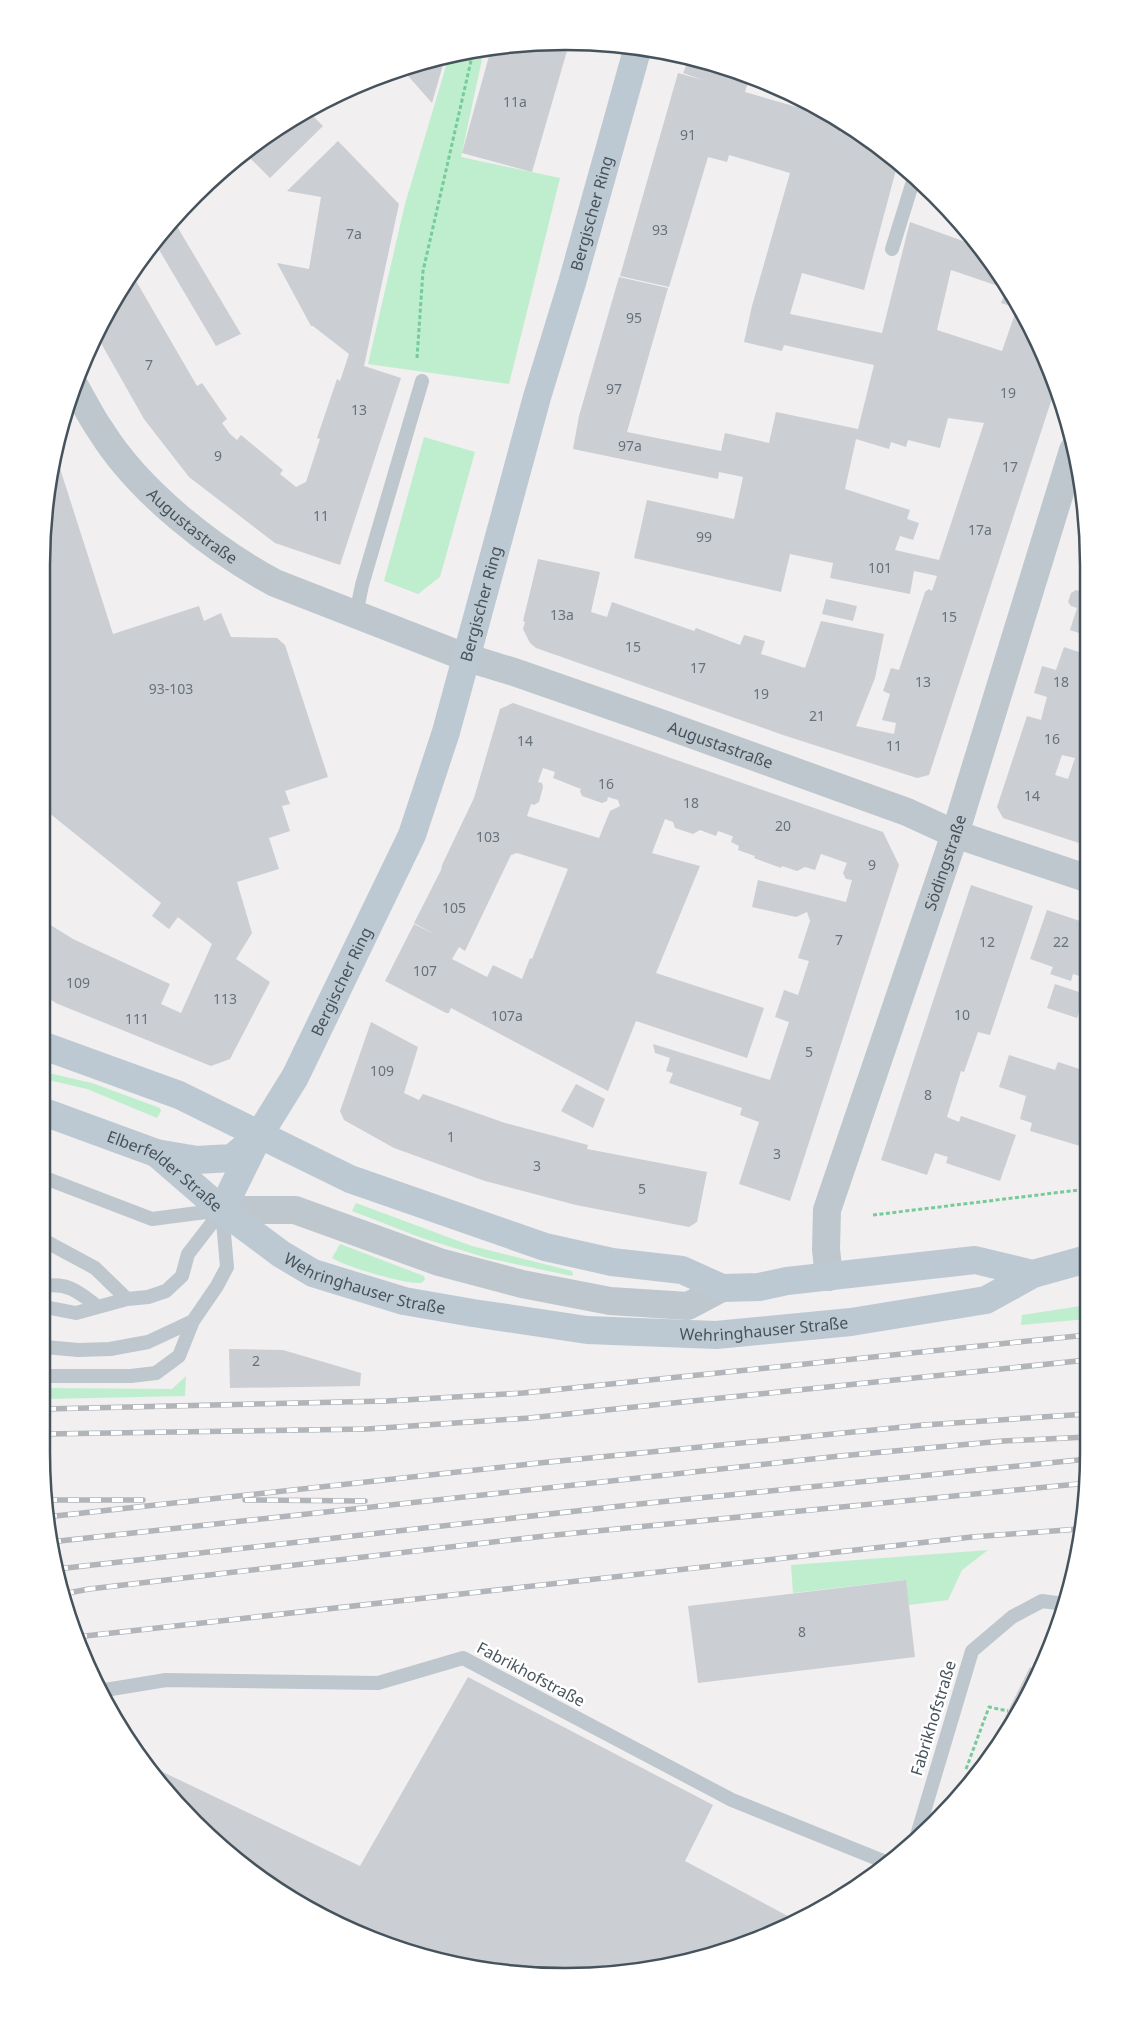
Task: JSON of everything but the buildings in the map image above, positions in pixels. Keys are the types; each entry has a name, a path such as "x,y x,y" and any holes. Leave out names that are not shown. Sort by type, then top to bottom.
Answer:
{"main road":[{"name":"Bergischer Ring","path":"259,1136 295,1077 412,835 446,732 537,397 613,142 636,55"},
{"path":"50,1048 179,1095 259,1136"},
{"name":"Elberfelder Straße","path":"50,1114 156,1153 222,1210"},
{"path":"156,1153 196,1160 232,1158 259,1136"},
{"path":"222,1210 259,1136"},
{"name":"Wehringhauser Straße","path":"259,1136 350,1179 545,1247 612,1262 682,1270 722,1288 759,1287 787,1281 975,1260 1033,1274"},
{"name":"Wehringhauser Straße","path":"222,1210 281,1254 313,1273 404,1301 587,1330 716,1335 851,1322 986,1300 1033,1274 1080,1261"}],"street":[{"name":"Augustastraße","path":"79,394 101,432 134,474 216,548 275,583 465,657 522,674 907,812 955,834 1080,876"},
{"name":"Södingstraße","path":"829,1277 826,1249 827,1210 955,834 1069,462"},
{"name":"Wehringhauser Straße","path":"222,1210 294,1210 439,1262 522,1284 610,1300 688,1306 722,1288"}],"lane":[{"path":"892,249 912,185"},
{"path":"356,614 362,584 422,381"},
{"name":"Elberfelder Straße","path":"50,1180 152,1219 222,1210"},
{"path":"50,1308 76,1313 97,1306 127,1299 148,1297 166,1291 182,1276 188,1254 222,1210"},
{"path":"50,1376 131,1376 156,1373 179,1356 193,1321 217,1286 227,1267 222,1210"},
{"path":"50,1244 95,1268 127,1299"},
{"path":"50,1285 76,1289 97,1306"},
{"path":"50,1347 78,1350 110,1349 148,1342 193,1321"},
{"name":"Fabrikhofstraße","path":"920,1826 972,1650 1012,1618 1042,1601 1057,1603"},
{"name":"Fabrikhofstraße","path":"108,1690 166,1680 378,1683 463,1658 732,1800 881,1860"}],"path":[{"path":"422,381 416,355 423,271 472,59"},
{"path":"873,1215 1080,1190"},
{"path":"963,1777 989,1707 1008,1711"}],"green space":[{"path":"483,57 461,157 560,178 509,384 368,364 405,204 446,64"},
{"path":"424,437 475,452 440,577 418,594 384,581"},
{"path":"50,1073 92,1083 160,1108 161,1111 157,1118 87,1089 50,1080"},
{"path":"356,1203 472,1246 572,1271 573,1274 572,1276 487,1258 422,1238 352,1211"},
{"path":"340,1244 424,1276 425,1280 421,1283 402,1281 339,1262 332,1258"},
{"path":"1080,1306 1080,1320 1021,1325 1022,1315"},
{"path":"186,1376 185,1396 50,1399 50,1388 172,1389"},
{"path":"988,1550 962,1570 948,1600 909,1605 905,1580 793,1593 791,1565"}],"railway":[{"path":"50,1409 387,1401 523,1393 1080,1336"},
{"path":"50,1434 367,1429 529,1418 1080,1361"},
{"path":"54,1516 539,1463 924,1425 1080,1414"},
{"path":"58,1541 840,1456 1003,1441 1080,1437"},
{"path":"64,1568 639,1504 1080,1460"},
{"path":"70,1593 545,1536 1079,1484"},
{"path":"52,1500 143,1500"},
{"path":"245,1500 365,1501"},
{"path":"84,1636 972,1537 1074,1529"}]}
